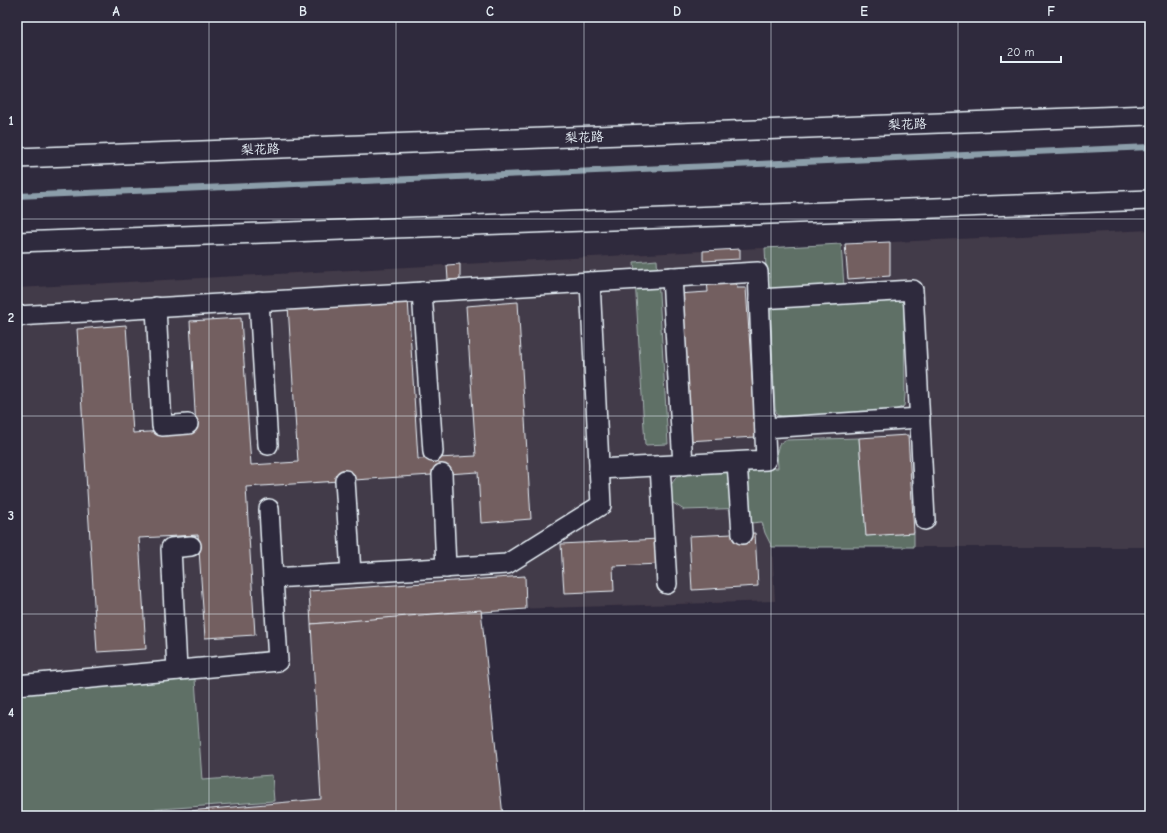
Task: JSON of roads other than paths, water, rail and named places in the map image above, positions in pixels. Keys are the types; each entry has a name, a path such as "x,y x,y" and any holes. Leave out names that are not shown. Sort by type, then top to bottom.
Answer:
{"street":[{"name":"梨花路","path":"17,158 1150,115"},
{"path":"17,242 1150,200"},
{"path":"17,316 758,272 766,460 599,469"},
{"path":"672,277 683,464"},
{"path":"272,578 507,564 601,505 590,282"},
{"path":"759,299 913,290 925,520"},
{"path":"422,292 433,452"},
{"path":"259,301 268,445"},
{"path":"156,307 162,426 188,424"},
{"path":"765,428 920,418"},
{"path":"737,462 742,534"},
{"path":"660,466 667,584"},
{"path":"442,474 446,568"},
{"path":"345,480 351,573"},
{"path":"17,685 278,662 269,509"},
{"path":"177,670 171,548 191,546"}],"waterway":[{"path":"17,196 1150,147"}]}
